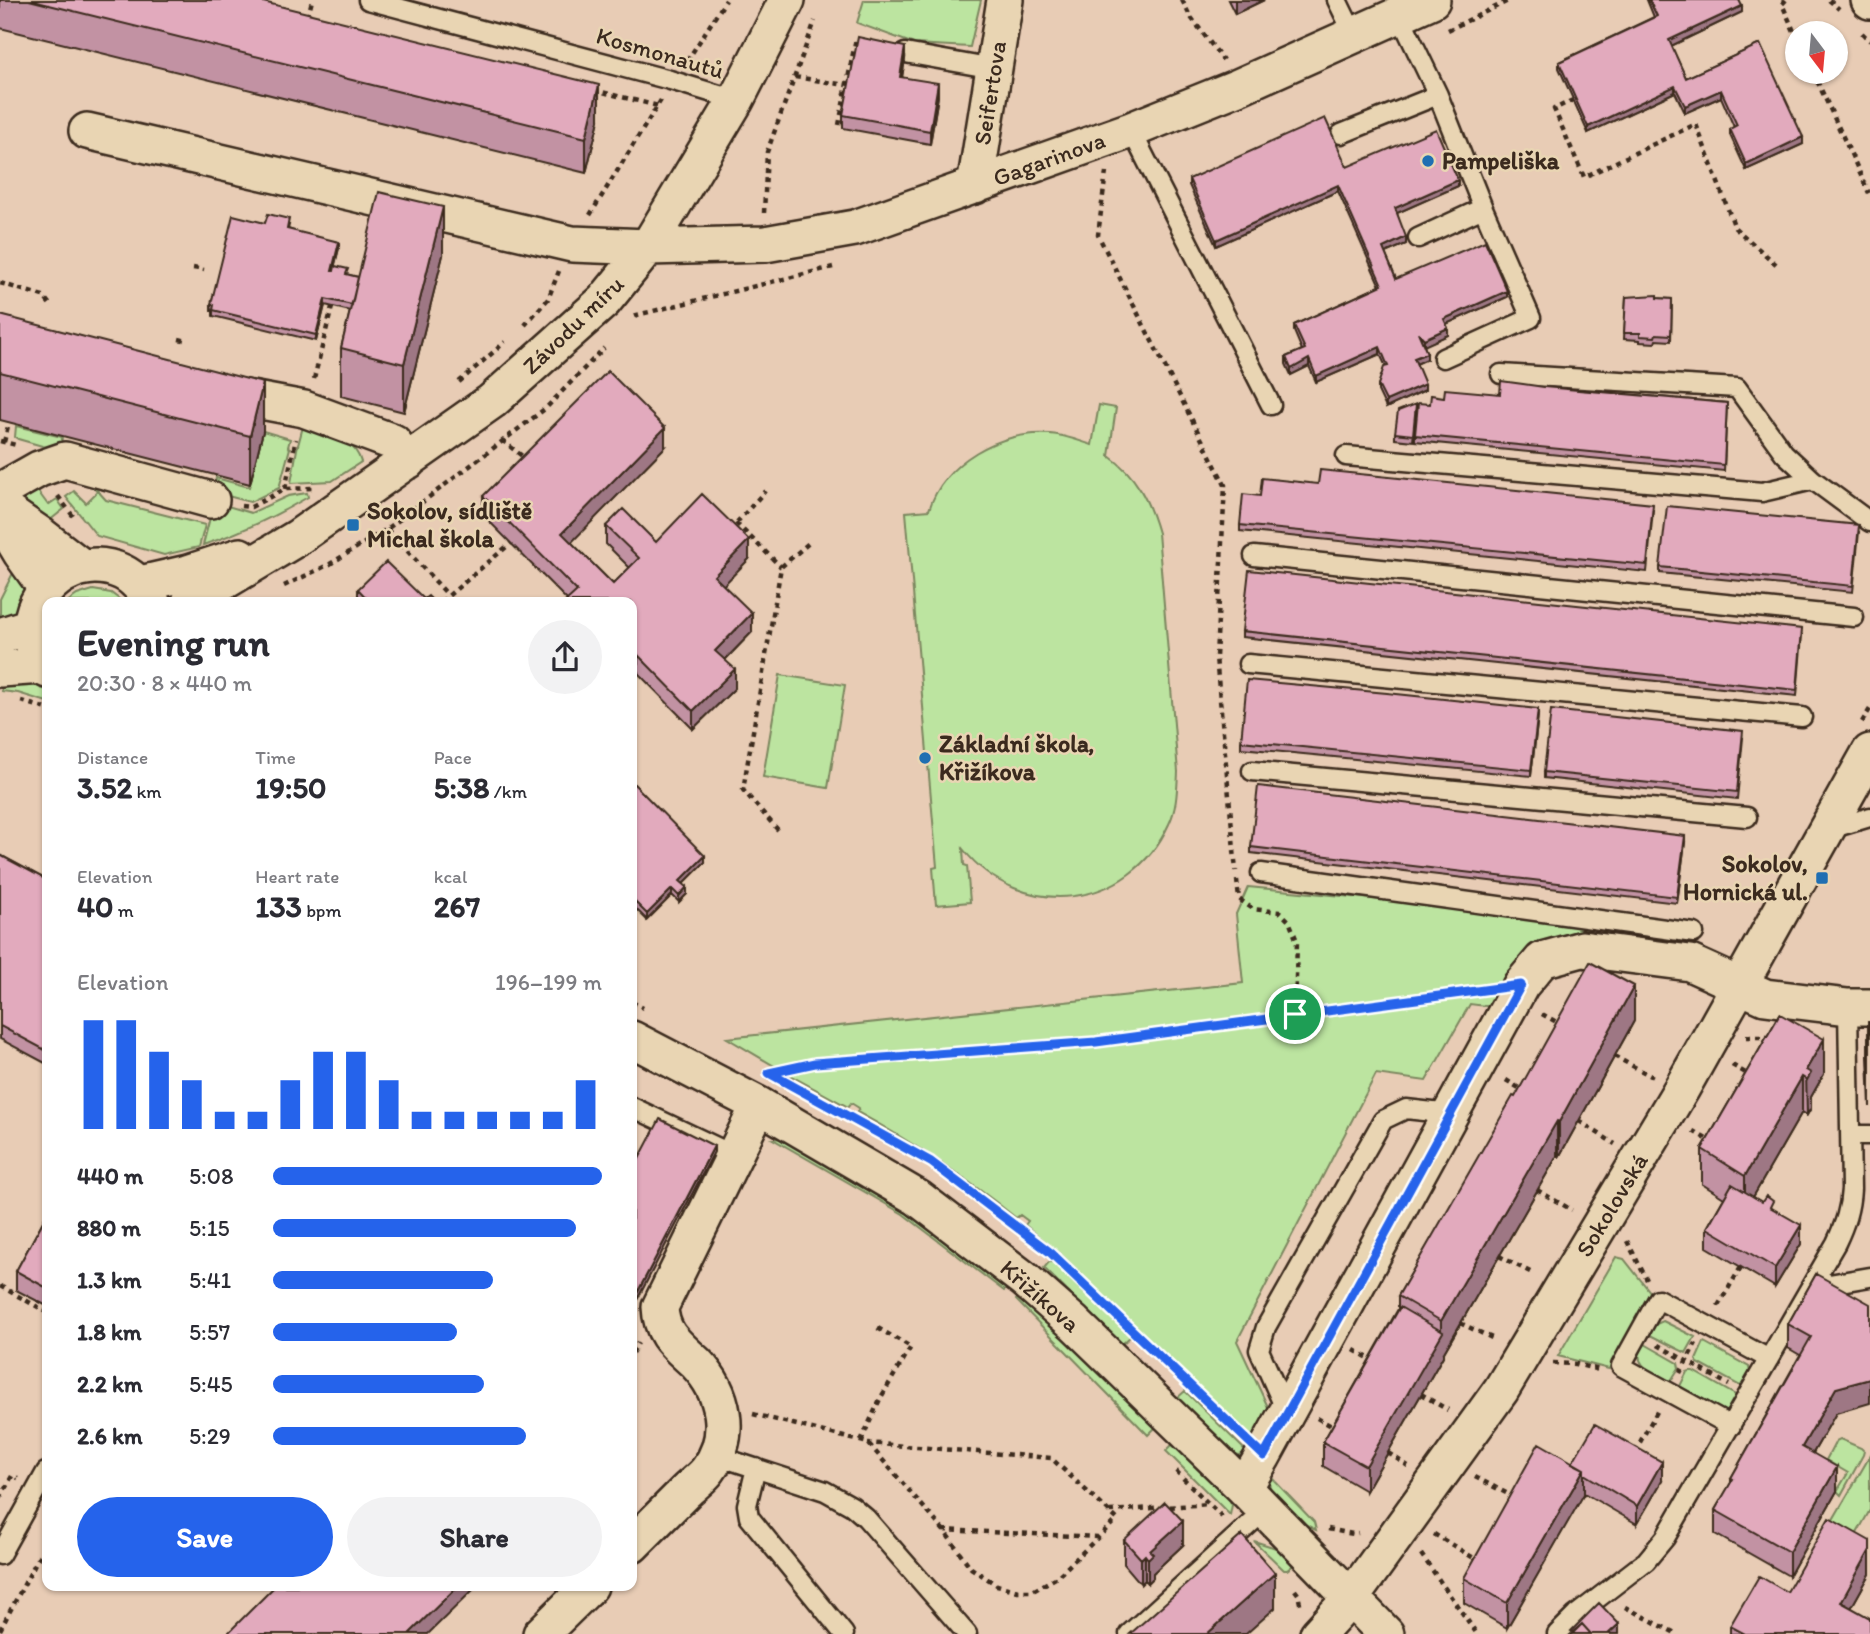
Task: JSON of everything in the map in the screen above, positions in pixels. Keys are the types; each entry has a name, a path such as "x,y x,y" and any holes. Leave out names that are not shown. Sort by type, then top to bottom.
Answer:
{"street":[{"name":"Seifertova","path":"975,186 1004,0"},
{"name":"Gagarinova","path":"87,131 572,244 648,247 765,244 855,228 1131,130 1238,87 1432,0"},
{"name":"Závodu míru","path":"198,597 297,538 492,401 604,301 648,247 736,100 803,6"},
{"path":"190,388 304,409 393,442 408,461"},
{"path":"0,491 39,469 65,460 225,503"},
{"path":"0,507 82,567"},
{"path":"0,518 46,588"},
{"name":"Závodu míru","path":"146,593 188,573 297,538"},
{"path":"42,662 34,647 15,631 46,588 62,575 82,567 102,566 122,572 146,593"},
{"path":"0,670 42,668"},
{"name":"Sokolovská","path":"1310,1624 1350,1598 1501,1390 1682,1088 1870,752"},
{"path":"1254,1499 1264,1456 1521,985 1542,960 1582,948 1690,963 1765,997 1859,1007"},
{"name":"Křižíkova","path":"637,1042 759,1105 918,1198 1024,1279 1254,1499 1386,1634"},
{"path":"637,1540 709,1469 719,1448 723,1429 722,1406 715,1389 705,1372 667,1334 661,1321 660,1307 759,1105"},
{"path":"541,1634 585,1591"}],"lane":[{"name":"Kosmonautů","path":"368,0 736,100"},
{"path":"1337,0 1354,35"},
{"path":"1400,16 1438,95 1531,318 1443,358"},
{"path":"905,52 993,69"},
{"path":"1341,134 1438,95"},
{"path":"1131,130 1271,405"},
{"path":"1418,238 1483,208"},
{"path":"1501,374 1737,388 1784,453 1814,480 1870,522"},
{"path":"1346,456 1762,492 1814,480"},
{"path":"1254,556 1854,617"},
{"path":"1248,664 1802,717"},
{"path":"1252,771 1746,817"},
{"path":"1827,830 1870,817"},
{"path":"1261,873 1694,933"},
{"path":"1557,1634 1576,1615 1646,1561 1665,1538 1769,1360 1822,1281 1850,1208 1851,1135 1859,1007"},
{"path":"1287,1413 1259,1350 1266,1326 1383,1120 1406,1109 1451,1114"},
{"path":"637,1115 733,1155"},
{"path":"1851,1135 1870,1135"},
{"path":"1822,1281 1870,1277"},
{"path":"1822,1281 1849,1295"},
{"path":"1731,1426 1621,1366 1658,1299 1769,1360"},
{"path":"715,1455 825,1491 852,1506 866,1518 967,1634"},
{"path":"756,1468 747,1505 749,1517 844,1634"},
{"path":"0,1555 42,1479"},
{"path":"1129,1634 1239,1534 1254,1499"}],"path":[{"path":"307,22 312,0"},
{"path":"524,326 548,299 572,244 658,106 670,80 685,64 726,0"},
{"path":"1786,0 1782,4 1790,21"},
{"path":"765,244 768,152 795,77 803,6"},
{"path":"839,125 855,43 905,52"},
{"path":"795,77 846,85"},
{"path":"1819,84 1869,193"},
{"path":"592,90 658,106"},
{"path":"1573,100 1554,109 1584,177 1696,124 1735,228 1777,265"},
{"path":"1106,172 1098,235 1225,485 1216,657 1239,899 1253,909 1280,912 1289,920 1297,941 1295,1014"},
{"path":"193,268 204,270"},
{"path":"0,283 43,296 52,307"},
{"path":"313,382 332,307"},
{"path":"456,385 514,334"},
{"path":"179,339 188,341"},
{"path":"4,442 9,422"},
{"path":"502,440 533,464"},
{"path":"285,489 293,449"},
{"path":"225,503 251,507 285,489 321,488"},
{"path":"724,536 765,491"},
{"path":"736,523 781,567"},
{"path":"387,529 449,595"},
{"path":"778,830 743,790 781,567 810,542"},
{"path":"447,597 511,543"},
{"path":"769,1073 815,1063 1096,1042 1521,985"},
{"path":"637,1004 654,1013"},
{"path":"1614,1056 1657,1080"},
{"path":"1730,1064 1751,1076"},
{"path":"759,1067 781,1079"},
{"path":"827,1104 931,1162 1051,1253 1091,1292"},
{"path":"1579,1121 1618,1146"},
{"path":"1691,1130 1712,1142"},
{"path":"1537,1190 1579,1214"},
{"path":"1626,1240 1658,1299"},
{"path":"1499,1256 1541,1278"},
{"path":"1628,1462 1741,1267"},
{"path":"0,1286 42,1309"},
{"path":"1460,1323 1501,1342"},
{"path":"861,1441 880,1399 911,1347 874,1326"},
{"path":"1639,1334 1748,1396"},
{"path":"1152,1350 1264,1456"},
{"path":"1545,1363 1576,1364 1607,1373 1621,1366"},
{"path":"722,1406 869,1443 1051,1458 1117,1519 1057,1577 1033,1591 1018,1591 997,1585 971,1568 943,1530 869,1443"},
{"path":"1388,1453 1418,1472"},
{"path":"1170,1465 1239,1534"},
{"path":"1472,1475 1520,1501"},
{"path":"1110,1511 1209,1503"},
{"path":"1319,1520 1328,1529 1353,1534 1362,1532"},
{"path":"943,1530 1099,1537"},
{"path":"1430,1532 1485,1565"},
{"path":"1418,1549 1477,1634"},
{"path":"0,1630 42,1550"},
{"path":"1293,1587 1310,1624"},
{"path":"1603,1595 1677,1634"}],"green space":[{"path":"864,0 981,0 970,47 914,44 857,23"},
{"path":"1099,405 1116,408 1109,456 1134,480 1150,510 1158,533 1178,772 1172,818 1151,853 1129,874 1102,889 1073,896 1043,896 1014,888 987,872 963,849 970,902 936,905 933,868 937,867 906,512 929,510 947,477 961,464 976,452 1012,437 1050,434 1092,445"},
{"path":"305,419 346,441 358,454 361,462 332,481 291,483"},
{"path":"16,426 62,437 61,446 56,450 18,439 15,437"},
{"path":"263,431 290,439 279,488 250,502 213,492 216,478 249,487"},
{"path":"87,479 106,500 205,525 199,547 164,555 97,536 66,497 74,491 86,503 97,492"},
{"path":"37,490 48,505 57,499 64,509 44,525 18,501"},
{"path":"307,493 308,497 270,518 203,545 214,502 251,513 288,496"},
{"path":"15,569 27,590 19,610 0,622 0,599"},
{"path":"93,590 111,593 116,597 74,597"},
{"path":"780,675 845,685 828,788 763,777"},
{"path":"0,678 29,683 42,687 42,700 18,693 2,691"},
{"path":"1248,887 1602,921 1560,947 1501,1008 1470,1004 1426,1081 1376,1074 1237,1341 1275,1422 1257,1449 1063,1257 1025,1225 1028,1221 1020,1215 1016,1218 939,1162 857,1112 859,1108 851,1103 848,1107 727,1038 1243,983 1236,914"},
{"path":"788,1137 888,1192 1010,1286 1004,1291 903,1214 773,1139"},
{"path":"1616,1257 1624,1259 1651,1293 1609,1369 1558,1356"},
{"path":"1049,1262 1054,1262 1131,1336 1121,1345 1044,1268"},
{"path":"1021,1294 1157,1426 1148,1435 1016,1300"},
{"path":"1663,1321 1695,1337 1686,1353 1648,1334 1654,1325"},
{"path":"1704,1342 1749,1367 1750,1373 1742,1387 1698,1363 1696,1360"},
{"path":"1643,1343 1678,1363 1679,1368 1670,1382 1641,1363 1639,1357"},
{"path":"1693,1371 1737,1396 1730,1410 1724,1412 1680,1386 1687,1372"},
{"path":"1185,1391 1248,1453 1232,1453 1176,1399"},
{"path":"1840,1439 1864,1451 1841,1495 1837,1491 1848,1473 1826,1460 1836,1441"},
{"path":"1174,1443 1228,1497 1232,1505 1230,1515 1166,1451"},
{"path":"1870,1456 1870,1510 1851,1544 1827,1530"},
{"path":"1269,1475 1314,1522 1316,1530 1292,1515 1277,1500 1269,1483"},
{"path":"1254,1541 1279,1549 1295,1564 1284,1570"}],"building":[{"path":"29,0 255,0 599,85 586,138"},
{"path":"1649,0 1739,0 1742,6 1669,40 1686,78 1760,44 1803,137 1746,164 1730,129 1737,125 1721,90 1685,106 1675,86 1588,127 1559,62 1657,16"},
{"path":"858,37 905,47 900,77 938,83 930,131 843,115"},
{"path":"1325,118 1347,167 1436,129 1458,180 1395,208 1406,237 1383,248 1396,279 1485,241 1507,291 1444,319 1448,328 1424,339 1418,332 1427,353 1414,358 1425,384 1386,401 1378,385 1384,367 1388,366 1380,347 1316,376 1309,359 1291,369 1286,357 1305,349 1294,325 1382,285 1338,185 1216,240 1189,179"},
{"path":"379,192 443,207 404,364 341,348"},
{"path":"268,214 289,219 287,229 339,242 332,271 335,266 348,269 346,274 358,277 352,305 325,299 316,335 213,310 214,305 211,304 233,215 265,223"},
{"path":"1657,295 1657,298 1672,299 1671,335 1656,334 1655,337 1624,333 1626,297"},
{"path":"0,315 263,383 250,436 0,372"},
{"path":"608,371 665,428 562,533 613,584 639,558 606,526 623,509 656,542 702,494 749,540 714,576 752,613 715,651 735,669 693,711 637,656 637,597 570,597 577,591 483,496"},
{"path":"1501,381 1727,403 1724,465 1415,435 1418,403 1430,404 1431,395 1444,397 1445,389 1500,394"},
{"path":"1416,404 1413,435 1395,433 1398,411"},
{"path":"1320,470 1653,504 1647,565 1240,525 1243,494 1260,496 1262,478 1318,484"},
{"path":"1667,506 1859,525 1853,586 1660,567"},
{"path":"386,562 422,597 365,597 358,589"},
{"path":"1249,570 1802,629 1797,690 1242,631"},
{"path":"1247,680 1538,709 1531,770 1241,741"},
{"path":"1551,710 1743,731 1737,792 1544,772"},
{"path":"1258,786 1685,836 1677,897 1251,847"},
{"path":"637,787 705,856 680,881 687,887 679,896 672,889 647,914 637,904"},
{"path":"0,855 42,877 42,1048 0,1026"},
{"path":"1590,962 1634,986 1559,1122 1557,1121 1441,1321 1398,1296 1513,1096 1515,1097"},
{"path":"1780,1014 1824,1039 1806,1070 1811,1073 1807,1080 1802,1077 1745,1176 1702,1149"},
{"path":"1868,1022 1870,1022 1870,1072"},
{"path":"660,1119 714,1146 637,1293 637,1163"},
{"path":"1732,1184 1762,1202 1766,1196 1773,1201 1770,1207 1801,1225 1775,1268 1707,1228"},
{"path":"42,1223 42,1285 16,1271"},
{"path":"1816,1274 1870,1304 1870,1379 1836,1388 1802,1447 1837,1467 1789,1552 1715,1510 1811,1337 1788,1324"},
{"path":"1400,1307 1443,1332 1366,1466 1323,1442"},
{"path":"1595,1424 1662,1462 1637,1506 1584,1474 1584,1469 1572,1463"},
{"path":"1539,1443 1584,1469 1507,1603 1464,1578"},
{"path":"1165,1502 1183,1521 1150,1551 1153,1554 1148,1559 1145,1555 1141,1559 1124,1540"},
{"path":"1829,1518 1870,1541 1870,1550 1841,1602 1870,1618 1870,1634 1745,1634 1730,1626 1759,1576 1787,1592"},
{"path":"1242,1535 1275,1573 1207,1634 1130,1634"},
{"path":"270,1591 453,1591 409,1634 227,1634"},
{"path":"1599,1603 1619,1624 1608,1634 1591,1634 1582,1624 1571,1631"},
{"path":"1582,1624 1591,1634 1572,1634"}],"place":[{"name":"Pampeliška","path":"1428,161"},
{"name":"Sokolov, sídliště Michal škola","path":"353,525"},
{"name":"Základní škola, Křižíkova","path":"925,758"},
{"name":"Sokolov, Hornická ul.","path":"1822,878"}],"route":[{"path":"1521,985 1264,1456 1051,1253 931,1162 769,1073 815,1063 1096,1042 1295,1014 1521,985"}]}
